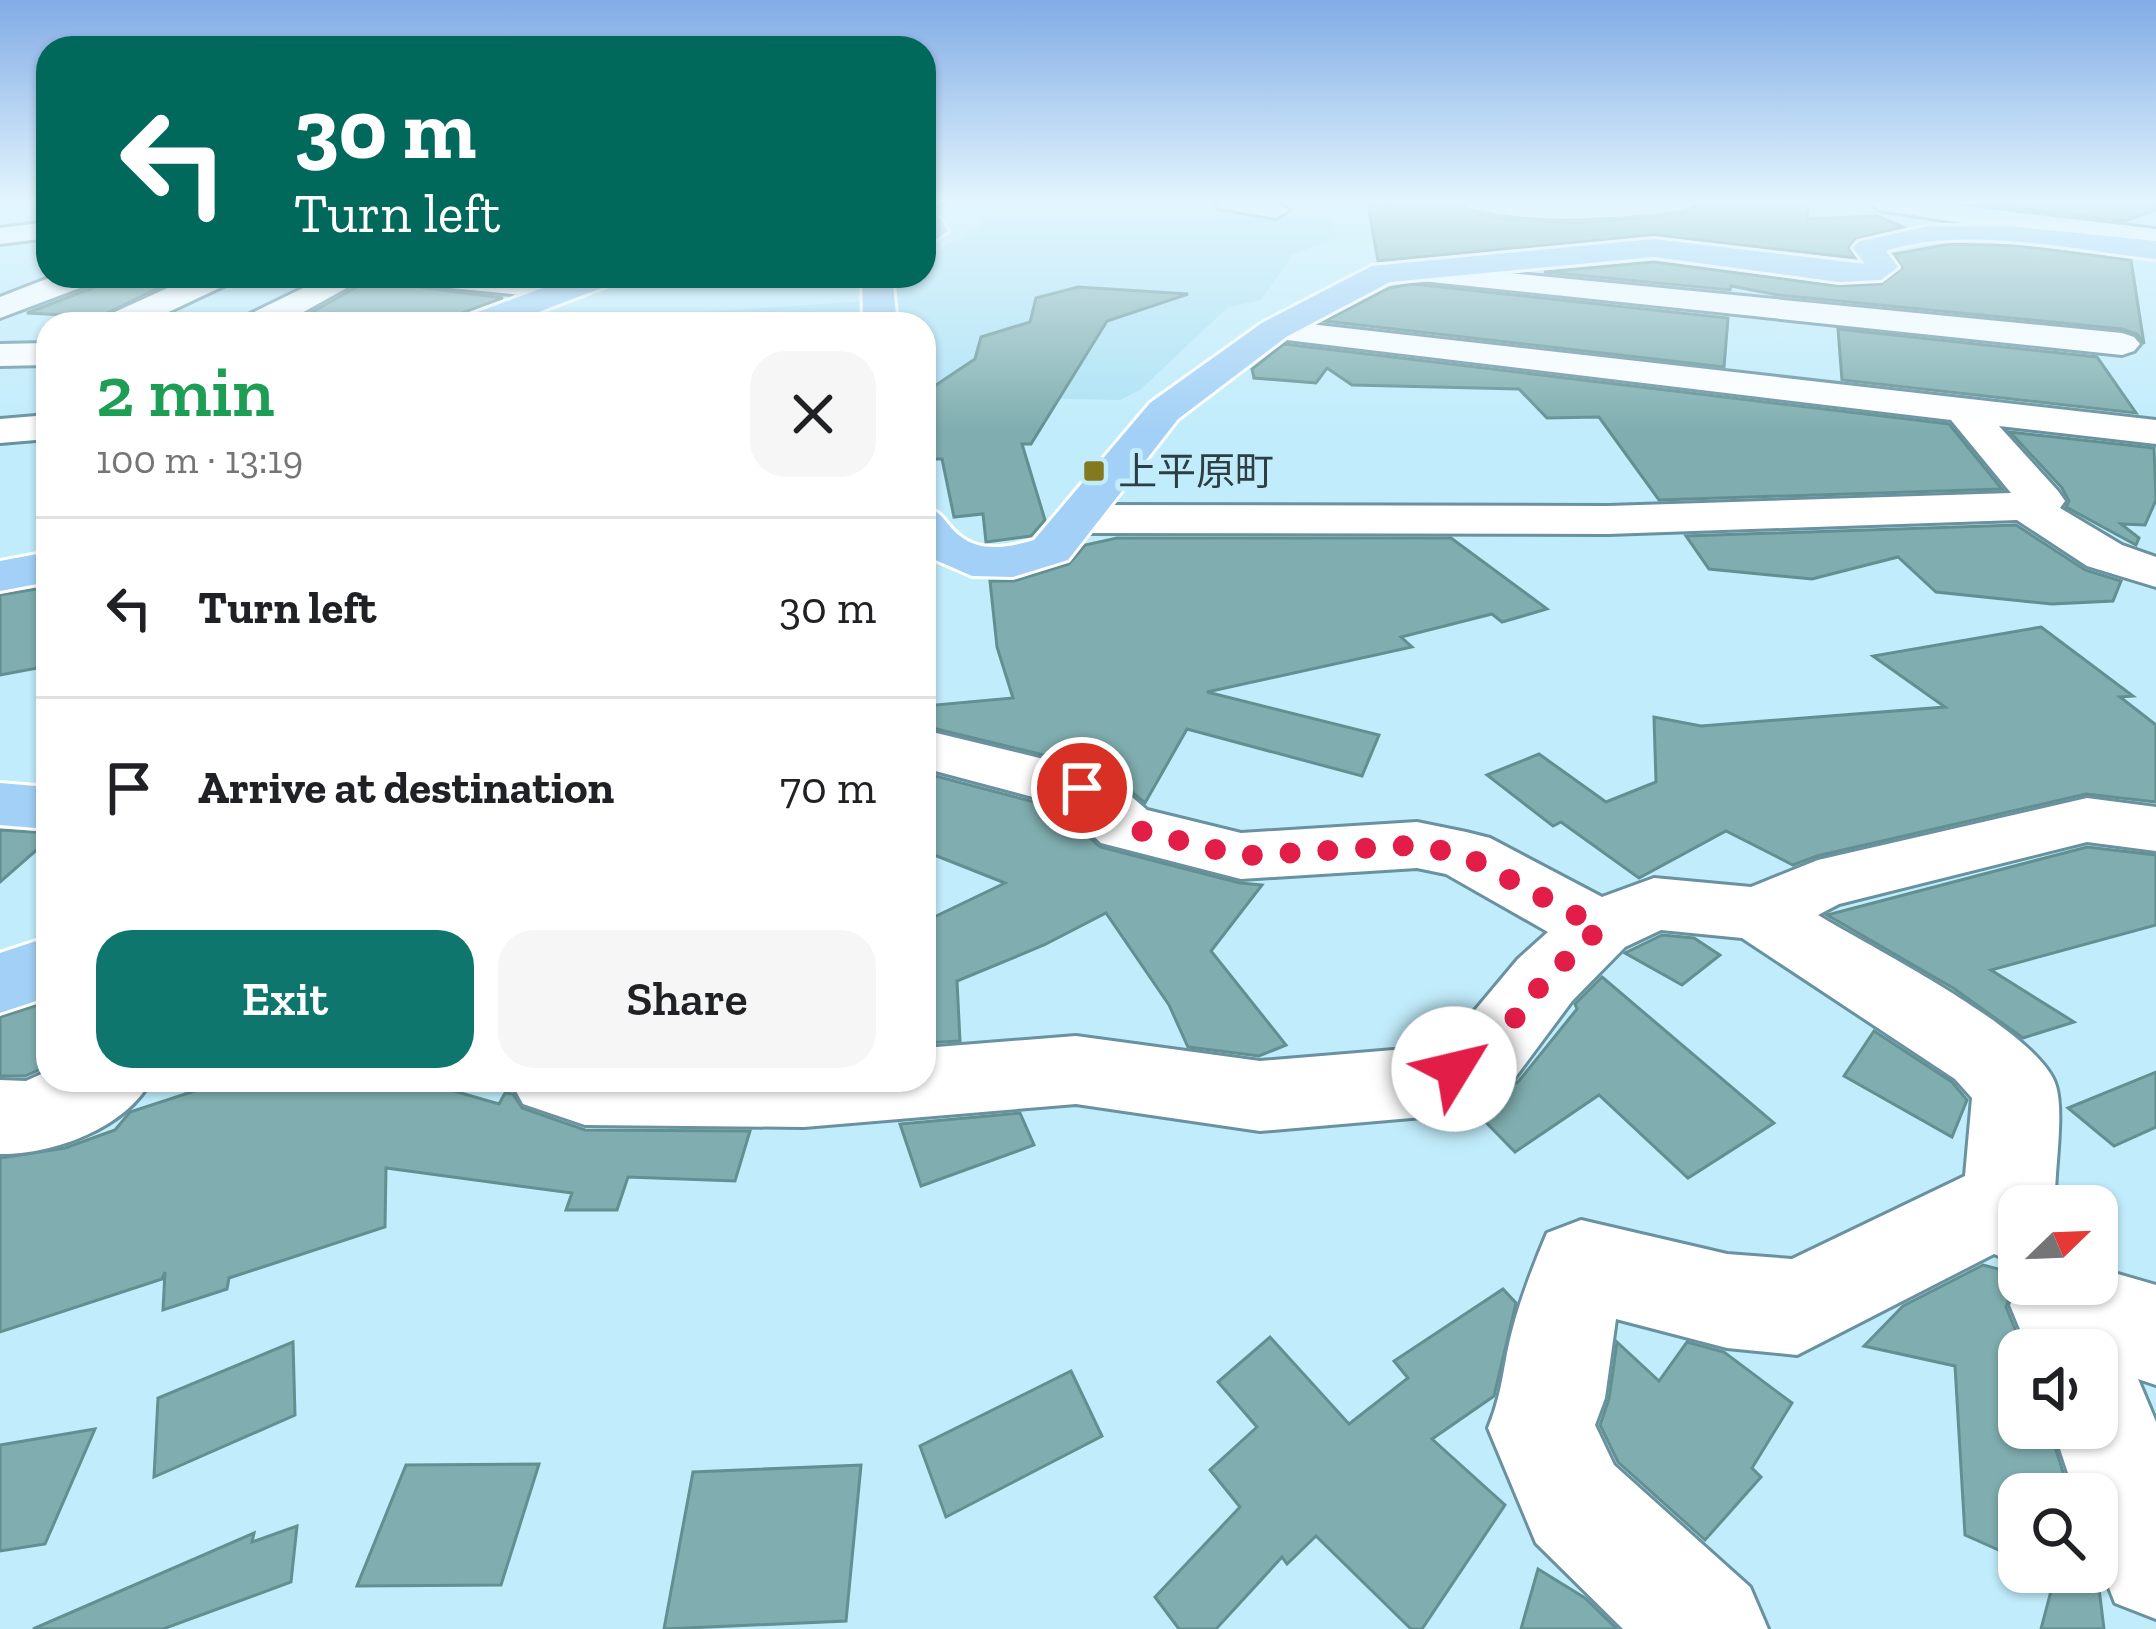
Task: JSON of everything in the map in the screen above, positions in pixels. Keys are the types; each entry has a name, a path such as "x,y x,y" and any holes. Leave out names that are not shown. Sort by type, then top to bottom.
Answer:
{"main road":[{"path":"936,535 956,556 1012,562 1051,550 1164,411 1274,330 1373,278"},
{"path":"506,312 568,288"},
{"path":"0,576 36,569"},
{"path":"0,804 36,807"},
{"path":"0,984 36,970"}],"street":[{"path":"1467,278 2122,344"},
{"path":"0,308 51,288"},
{"path":"142,312 193,288"},
{"path":"280,312 329,288"},
{"path":"423,312 460,288"},
{"path":"542,288 562,290"},
{"path":"1274,330 2156,431"},
{"path":"2031,333 2086,424"},
{"path":"0,355 36,354"},
{"path":"1081,518 1608,520 2027,506 2042,501 1962,408"},
{"path":"0,431 36,428"},
{"path":"2027,506 2074,538 2136,569 2156,572"},
{"path":"936,751 1082,788 1125,827 1241,856 1417,845 1466,856 1600,928"},
{"path":"1759,914 1818,884 2087,820 2156,829"},
{"path":"936,1082 1076,1070 1260,1096 1423,1082 1485,1056 1545,980 1600,928 1654,904 1759,914 1984,1056 2014,1088 2029,1185"},
{"path":"0,1117 34,1118 85,1092"},
{"path":"731,1092 816,1092"},
{"path":"1708,1629 1575,1504 1541,1428 1553,1398 1558,1351 1581,1265 1726,1301 1797,1307 1998,1278"},
{"path":"2102,1305 2156,1335"},
{"path":"2114,1449 2156,1562"}],"shaded area":[{"path":"936,278 1276,278 1261,300 1228,307 1140,390 1120,400 936,396 936,312 892,312 887,290 936,288"},
{"path":"866,301 868,312 704,312"}],"building":[{"path":"1606,278 1777,278 1838,286 1881,284 1889,278 2134,278 2144,344 2137,334 2122,329 1778,295 1731,286 1730,290"},
{"path":"1412,284 1728,318 1724,367 1325,321 1389,288"},
{"path":"1078,287 1188,294 1107,321 1031,444 1022,444 1045,520 1031,536 986,542 983,514 954,517 942,459 936,459 936,385 975,359 981,337 1030,322 1036,298"},
{"path":"92,288 158,288 109,312 27,313"},
{"path":"355,288 427,288 503,298 465,312 312,312"},
{"path":"1838,329 2097,357 2136,413 1842,380"},
{"path":"1284,344 1949,424 2002,489 1659,500 1599,417 1547,418 1519,389 1352,385 1327,368 1316,383 1254,378 1252,369"},
{"path":"2010,432 2154,448 2156,500 2145,525 2121,524 2139,538 2136,545 2066,507 2069,501 2062,488"},
{"path":"2016,525 2085,570 2121,581 2113,601 2052,604 1936,592 1898,557 1812,579 1709,569 1686,536"},
{"path":"1117,538 1451,538 1547,609 1502,622 1492,614 1401,637 1412,647 1207,692 1379,735 1362,776 1187,729 1145,803 1106,770 936,729 936,705 1013,698 997,647 990,581 1014,581 1069,564 1085,545"},
{"path":"36,589 36,668 0,675 0,595"},
{"path":"2041,627 2133,696 2120,697 2156,725 2156,802 2086,794 1793,865 1726,831 1639,878 1561,822 1553,826 1487,775 1539,754 1606,802 1656,782 1654,717 1701,726 1945,707 1873,656"},
{"path":"936,776 1057,808 1100,847 1262,885 1211,951 1286,1045 1259,1056 1188,1047 1169,1005 1106,913 957,981 960,1041 936,1042 936,916 1005,883 936,856"},
{"path":"0,830 36,832 36,850 0,882"},
{"path":"2087,847 2156,855 2156,925 1991,970 2074,1022 2023,1038 1953,988 1827,915"},
{"path":"1662,935 1694,938 1720,955 1682,985 1625,953"},
{"path":"1602,977 1774,1123 1688,1178 1599,1095 1515,1152 1467,1103 1518,1082 1577,1009 1575,1004"},
{"path":"36,1006 36,1071 0,1076 0,1017"},
{"path":"1874,1031 1952,1082 1967,1100 1952,1137 1844,1076"},
{"path":"2156,1072 2156,1127 2114,1146 2068,1108"},
{"path":"191,1092 458,1092 499,1104 505,1093 513,1094 522,1108 585,1130 750,1131 735,1181 628,1177 617,1210 566,1210 572,1193 386,1168 385,1227 229,1278 227,1289 163,1310 165,1272 162,1279 0,1332 0,1158 65,1148 115,1130 130,1112"},
{"path":"1020,1113 1034,1145 921,1186 900,1124"},
{"path":"1983,1265 1998,1269 1998,1305 2007,1305 2015,1329 1998,1329 1998,1449 2056,1449 2063,1473 1998,1473 1998,1550 1965,1535 1955,1366 1864,1346 1903,1306"},
{"path":"1503,1289 1516,1303 1494,1396 1432,1439 1505,1505 1422,1629 1411,1629 1316,1536 1287,1564 1282,1557 1216,1629 1179,1629 1155,1597 1240,1507 1210,1470 1257,1427 1218,1382 1270,1337 1349,1424 1408,1378 1394,1361"},
{"path":"293,1342 295,1415 154,1477 158,1398"},
{"path":"1617,1342 1659,1381 1687,1342 1724,1352 1792,1403 1752,1468 1761,1477 1705,1540 1618,1462 1600,1425"},
{"path":"1071,1371 1102,1436 946,1517 920,1446"},
{"path":"95,1429 45,1544 0,1551 0,1445"},
{"path":"539,1464 501,1585 357,1586 406,1465"},
{"path":"861,1465 846,1621 664,1629 693,1472"},
{"path":"297,1526 291,1582 163,1629 33,1629 254,1533 252,1542"},
{"path":"1538,1569 1585,1598 1617,1629 1521,1629"},
{"path":"2050,1593 2100,1593 2104,1629 2041,1629"}],"place":[{"name":"上平原町","path":"1094,471"}],"route":[{"path":"1082,788 1125,827 1241,856 1417,845 1466,856 1600,928 1545,980 1485,1056 1454,1069"}]}
